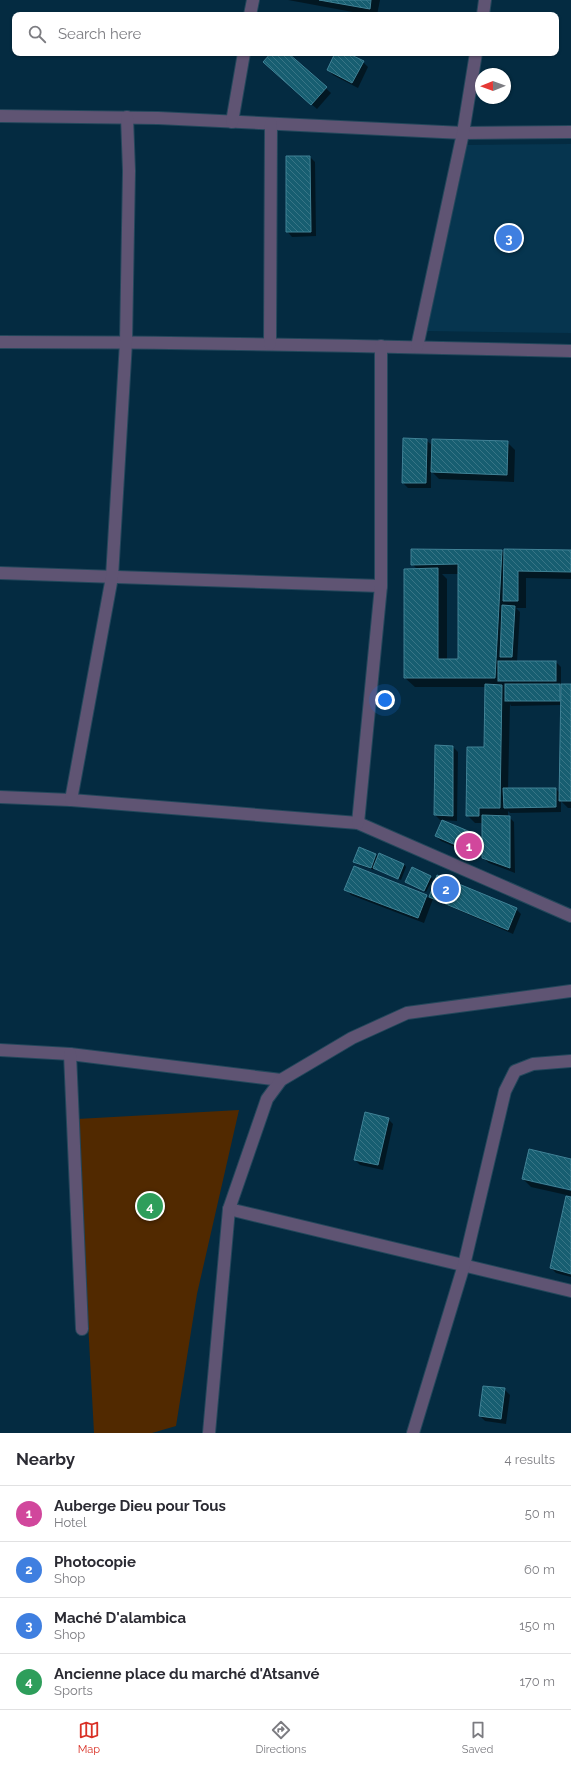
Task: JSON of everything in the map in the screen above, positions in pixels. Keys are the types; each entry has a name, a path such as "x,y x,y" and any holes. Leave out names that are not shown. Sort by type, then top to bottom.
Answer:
{"street":[{"path":"251,12 253,0"},
{"path":"483,12 485,0"},
{"path":"232,122 243,56"},
{"path":"417,347 463,133 476,56"},
{"path":"0,116 128,117 463,133 571,132"},
{"path":"71,800 112,577 126,342 129,171 128,117"},
{"path":"270,344 271,124"},
{"path":"0,342 270,344 571,351"},
{"path":"358,823 382,586 381,346"},
{"path":"0,573 382,586"},
{"path":"0,797 71,800 358,823 571,916"},
{"path":"209,1433 229,1209 267,1099 281,1080 352,1038 407,1013 571,991"},
{"path":"0,1050 70,1054 281,1080"},
{"path":"70,1054 82,1330"},
{"path":"413,1433 464,1265 505,1091 515,1071 533,1064 571,1061"},
{"path":"229,1209 571,1291"}],"shaded area":[{"path":"571,144 571,333 427,331 467,145"},
{"path":"239,1110 197,1294 176,1426 152,1433 94,1433 77,1119"}],"building":[{"path":"319,0 371,0 370,9"},
{"path":"268,56 291,56 327,87 311,105 263,62"},
{"path":"334,56 353,56 364,61 352,83 327,70"},
{"path":"286,156 310,156 311,232 286,232"},
{"path":"403,438 427,439 426,483 402,483"},
{"path":"432,439 508,441 507,475 431,472"},
{"path":"411,549 502,550 495,678 404,678 404,569 438,568 438,659 458,659 458,564 411,565"},
{"path":"504,549 571,550 571,572 518,571 518,601 503,601"},
{"path":"502,605 515,606 512,657 500,657"},
{"path":"498,661 556,661 556,681 498,681"},
{"path":"485,684 502,685 500,808 479,808 479,816 466,816 467,747 484,747"},
{"path":"505,684 560,684 560,701 505,701"},
{"path":"561,684 571,684 571,801 559,801"},
{"path":"435,745 453,746 453,816 434,815"},
{"path":"503,788 556,788 556,807 504,808"},
{"path":"482,815 510,816 510,868 482,858"},
{"path":"442,820 480,836 474,853 435,836"},
{"path":"359,847 376,854 371,868 353,862"},
{"path":"379,853 404,864 398,879 373,868"},
{"path":"354,866 427,895 418,918 344,890"},
{"path":"412,867 431,876 424,891 405,882"},
{"path":"437,875 517,908 508,930 429,897"},
{"path":"365,1112 389,1118 378,1165 354,1160"},
{"path":"529,1149 571,1159 571,1190 522,1179"},
{"path":"566,1196 571,1197 571,1274 550,1268"},
{"path":"483,1386 505,1388 501,1419 479,1416"}],"place":[{"name":"Maché D'alambica","path":"509,238"},
{"name":"Auberge Dieu pour Tous","path":"469,846"},
{"name":"Photocopie","path":"446,889"},
{"name":"Ancienne place du marché d'Atsanvé","path":"150,1206"}]}
